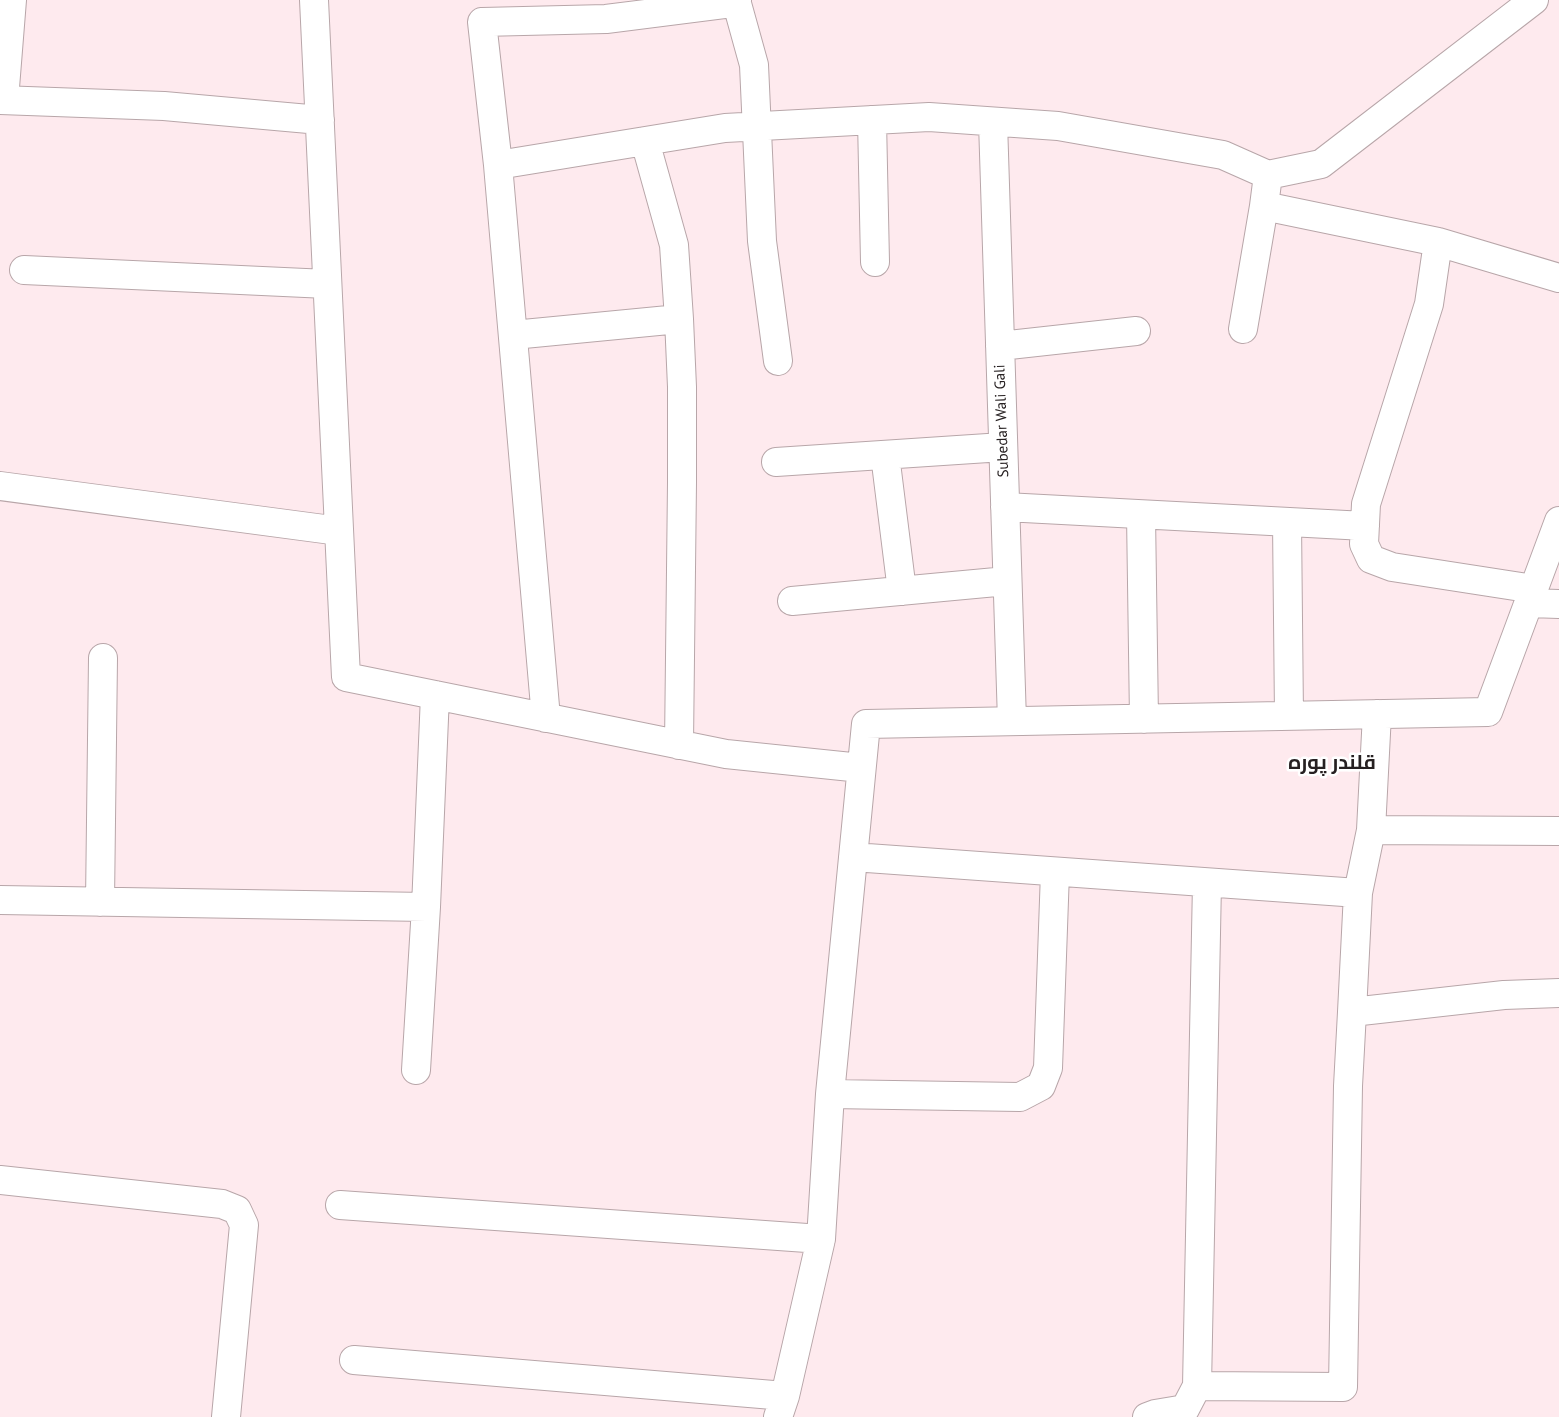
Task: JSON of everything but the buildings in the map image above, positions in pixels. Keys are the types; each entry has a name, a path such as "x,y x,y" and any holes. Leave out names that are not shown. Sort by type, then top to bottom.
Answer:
{"street":[{"path":"12,0 2,100 164,106 320,120"},
{"path":"314,0 346,676 726,754 861,768"},
{"path":"546,718 498,165 482,22 572,10 606,19 724,4 736,0 754,65 762,241 778,361"},
{"path":"498,165 724,128 929,117 1058,126 1223,156 1268,175 1321,164 1534,0"},
{"path":"872,120 875,262"},
{"name":"Subedar Wali Gali","path":"993,122 1012,721"},
{"path":"645,141 674,245 679,319 682,387 679,744"},
{"path":"1244,329 1268,175"},
{"path":"1264,206 1438,242 1559,278"},
{"path":"1438,242 1429,304 1366,504 1364,544 1371,559 1392,567 1531,596 1559,604"},
{"path":"24,270 327,284"},
{"path":"513,335 679,319"},
{"path":"1000,346 1136,331"},
{"path":"776,462 1003,447"},
{"path":"885,455 902,590"},
{"path":"0,486 339,531"},
{"path":"1005,508 1365,526"},
{"path":"1141,515 1144,719"},
{"path":"354,1360 782,1407 821,1239 830,1094 866,724 1488,712 1559,521"},
{"path":"1287,522 1289,716"},
{"path":"792,601 1007,581"},
{"path":"100,902 103,658"},
{"path":"416,1070 426,907 434,695"},
{"path":"1197,1386 1343,1387 1348,1086 1358,893 1371,830 1377,714"},
{"path":"1371,830 1559,831"},
{"path":"853,857 1358,893"},
{"path":"830,1094 1020,1097 1041,1086 1048,1068 1054,872"},
{"path":"1147,1417 1185,1409 1197,1386 1207,883"},
{"path":"0,900 426,907"},
{"path":"1352,1012 1504,995 1559,993"},
{"path":"0,1180 222,1204 237,1210 244,1225 226,1417"},
{"path":"340,1206 821,1239"}],"district":[{"name":"قلندر پورہ","path":"1332,763"}]}
